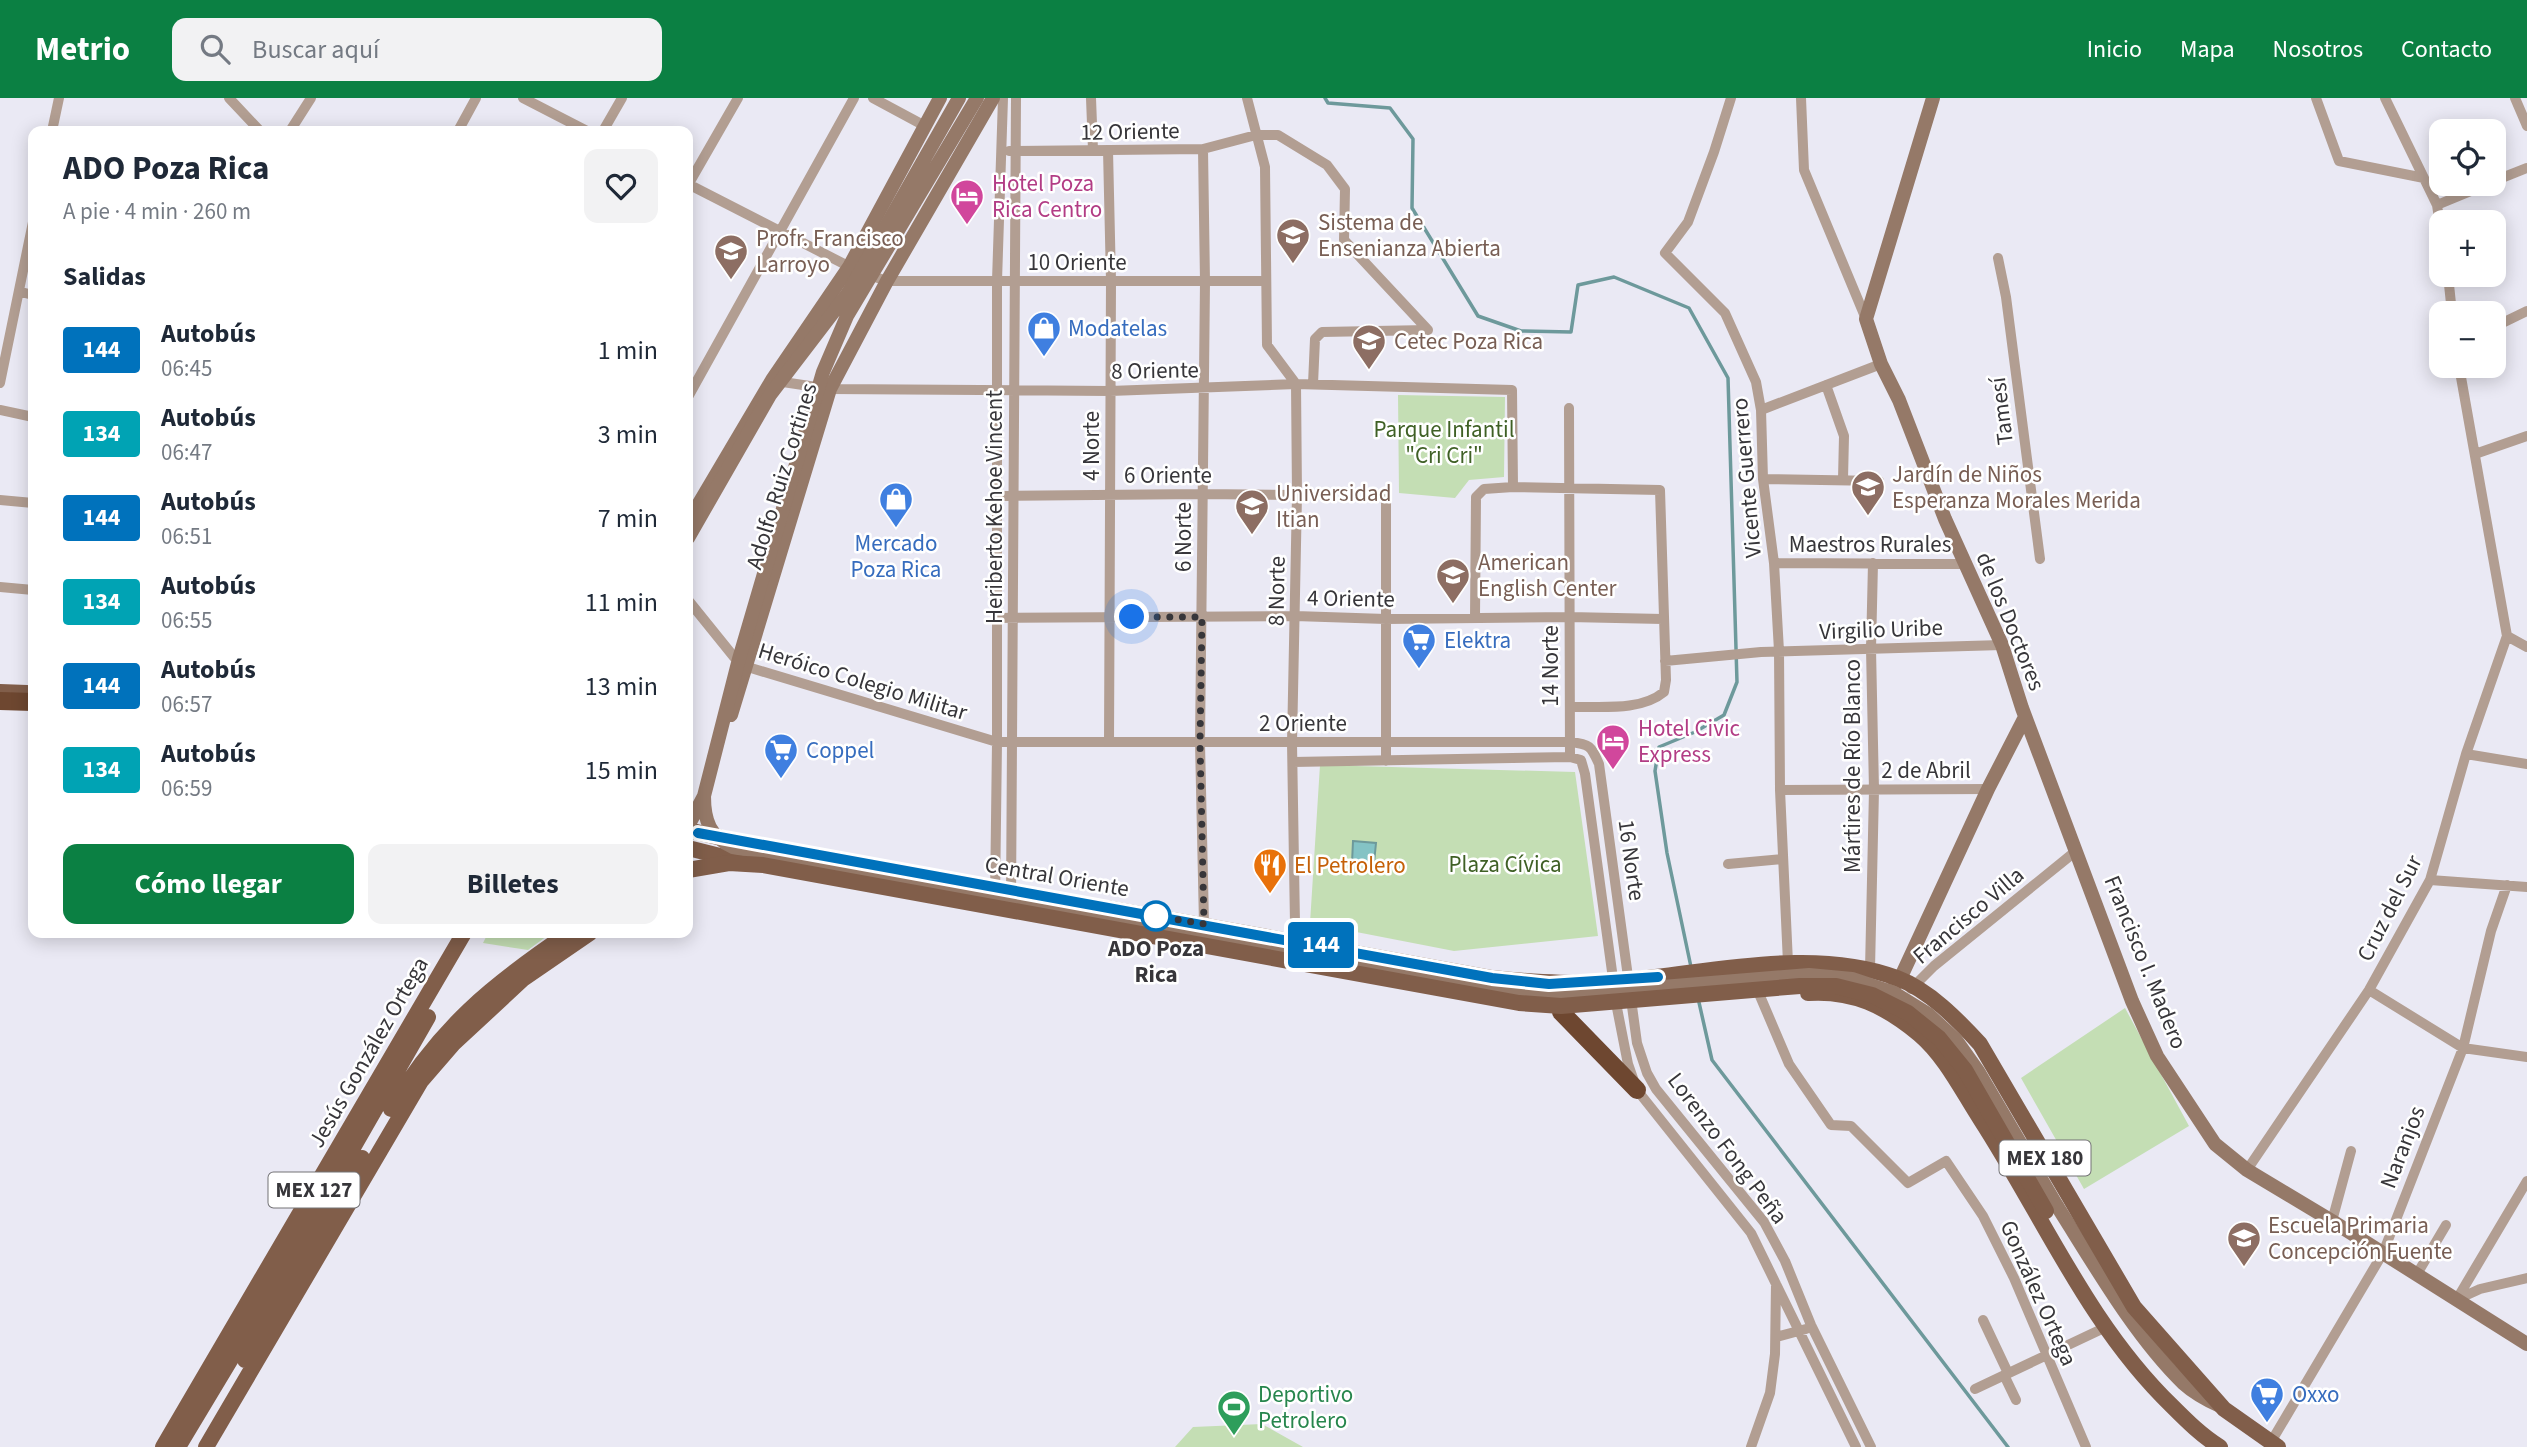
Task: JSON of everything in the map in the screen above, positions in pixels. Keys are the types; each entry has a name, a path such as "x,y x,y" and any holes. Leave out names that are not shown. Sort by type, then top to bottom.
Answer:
{"highway":[{"path":"0,701 28,702"},
{"path":"693,854 729,858"},
{"path":"1561,1012 1637,1090"}],"main road":[{"name":"Adolfo Ruiz Cortines","path":"693,514 772,380 849,267 940,98"},
{"path":"693,529 765,403 848,293 959,98"},
{"path":"693,825 704,796 739,659 823,372 848,316 977,98"},
{"name":"Adolfo Ruiz Cortines","path":"693,824 746,665 830,389 887,281 993,98"},
{"path":"1866,319 1933,98"},
{"name":"de los Doctores","path":"1866,319 1881,364 1899,400 1945,519 2002,645 2025,717 1988,789 1907,983 1884,1009"},
{"path":"0,692 28,694"},
{"path":"0,709 28,710"},
{"name":"Francisco I. Madero","path":"2025,717 2132,1001 2157,1056 2215,1144 2247,1170 2527,1343"},
{"path":"704,796 705,815 710,830 720,841 733,847 1494,988 1541,995 1590,993 1809,975 1852,979 1894,993 1928,1014 1956,1040 1978,1071 2052,1208 2122,1348"},
{"name":"Central Oriente","path":"693,830 1003,890 1204,924 1492,978 1549,984 1621,981 1788,963"},
{"name":"Central Oriente","path":"693,854 709,853 819,881 1487,1004 1561,1012 1760,996"},
{"path":"693,869 729,863 763,865 1519,1003 1561,1006 1800,986 1836,986 1872,995 1908,1013 1940,1038 1965,1070 2052,1208 2133,1323 2183,1383 2224,1409"},
{"name":"Jesús González Ortega","path":"163,1447 461,938"},
{"path":"195,1447 199,1425 472,938"},
{"path":"178,1447 199,1425 409,1079 437,1042 470,1007 507,975 562,938"},
{"name":"MEX 127","path":"206,1447 421,1081 453,1044 523,979 583,938"},
{"name":"MEX 180","path":"1788,963 1835,964 1870,969 1907,983 1948,1012 1980,1044 2134,1307 2224,1409 2274,1445"},
{"name":"MEX 180","path":"1760,996 1819,992 1856,998 1884,1009 1921,1035 1942,1058 1990,1133 2104,1328 2156,1391 2200,1434 2217,1446"}],"street":[{"path":"53,126 59,98"},
{"path":"229,98 255,126"},
{"path":"293,126 311,98"},
{"path":"461,126 477,98"},
{"path":"523,98 577,126"},
{"path":"606,126 622,98"},
{"path":"693,175 738,98"},
{"path":"873,98 925,126"},
{"name":"Heriberto Kehoe Vincent","path":"1002,915 997,742 997,281 1003,98"},
{"name":"Heriberto Kehoe Vincent","path":"1002,915 1013,743 1016,98"},
{"path":"1091,98 1093,150"},
{"path":"1247,98 1265,167 1267,345 1296,384"},
{"name":"Vicente Guerrero","path":"1731,98 1688,222 1663,255 1725,313 1756,382 1761,410 1763,480 1774,563 1779,651 1780,790 1788,963"},
{"name":"de los Doctores","path":"1801,98 1804,170 1866,319"},
{"path":"2316,98 2339,161 2424,178"},
{"path":"2398,98 2386,100 2438,210"},
{"path":"2515,98 2527,126"},
{"path":"693,388 852,99"},
{"path":"1256,135 1278,135 1327,165 1345,189 1344,240 1428,330 1322,332 1315,339 1313,384"},
{"name":"12 Oriente","path":"1002,150 1203,149 1256,135"},
{"name":"6 Norte","path":"1203,149 1205,282 1200,743 1204,924"},
{"name":"4 Norte","path":"1108,150 1111,281 1109,742"},
{"path":"2506,176 2527,168"},
{"path":"693,187 849,267 887,281"},
{"path":"2437,205 2459,196"},
{"path":"0,383 28,249"},
{"name":"Tamesí","path":"1998,258 2006,297 2040,559"},
{"name":"10 Oriente","path":"887,281 1266,281"},
{"path":"20,292 28,294"},
{"path":"2506,321 2527,311"},
{"path":"1761,410 1881,364"},
{"path":"2461,378 2507,636 2527,647"},
{"name":"8 Oriente","path":"772,380 830,389 1110,391 1313,384 1512,390 1513,487"},
{"name":"8 Norte","path":"1281,967 1295,924 1292,743 1297,495 1296,384"},
{"path":"1826,385 1844,436 1843,480"},
{"name":"14 Norte","path":"1569,408 1570,742 1576,759"},
{"path":"0,410 28,416"},
{"path":"2475,454 2527,436"},
{"path":"1763,480 1880,481"},
{"path":"1475,618 1476,497 1484,489 1513,487 1660,490 1664,692 1655,699 1629,705 1570,707"},
{"name":"6 Oriente","path":"997,496 1297,495"},
{"path":"1386,499 1386,761"},
{"path":"0,500 28,503"},
{"name":"Maestros Rurales","path":"1774,563 1965,564"},
{"name":"Mártires de Río Blanco","path":"1870,969 1874,790 1871,649 1873,563"},
{"path":"0,587 28,590"},
{"name":"Heróico Colegio Militar","path":"693,606 734,657 746,665 997,742 1013,743"},
{"name":"4 Oriente","path":"997,618 1295,616 1386,619 1663,619"},
{"name":"Cruz del Sur","path":"2247,1170 2370,990 2430,880 2466,754 2507,636"},
{"name":"Virgilio Uribe","path":"1665,661 1779,651 2002,645"},
{"name":"2 Oriente","path":"1013,743 1570,742 1592,747"},
{"name":"16 Norte","path":"1592,747 1599,764 1611,848 1621,981"},
{"path":"2466,754 2527,764"},
{"name":"2 Oriente","path":"1293,762 1576,759"},
{"name":"16 Norte","path":"1576,759 1586,774 1596,850 1621,981"},
{"name":"2 de Abril","path":"1780,790 1988,789"},
{"path":"1596,850 1611,848"},
{"name":"Francisco Villa","path":"1907,983 1934,966 2076,851"},
{"path":"1728,864 1783,859"},
{"path":"2430,880 2527,887"},
{"name":"Naranjos","path":"2274,1445 2383,1253 2463,1048 2491,930 2507,885"},
{"name":"Lorenzo Fong Peña","path":"1621,981 1628,1064 1637,1090 1751,1233 1856,1447"},
{"path":"2370,990 2463,1048 2527,1057"},
{"name":"González Ortega","path":"1760,996 1789,1064 1831,1125 1851,1126 1908,1183 1946,1161 1983,1216 2086,1447"},
{"name":"Lorenzo Fong Peña","path":"1624,1007 1647,1073 1656,1089 1764,1222 1785,1261 1811,1325 1868,1444"},
{"path":"2332,1221 2351,1151"},
{"path":"2458,1299 2527,1181"},
{"path":"1751,1233 1764,1222"},
{"path":"2417,1274 2446,1224"},
{"path":"2458,1299 2480,1289 2527,1278"},
{"path":"1751,1447 1770,1393 1776,1338 1776,1280"},
{"path":"1983,1320 2015,1400"},
{"path":"1776,1338 1800,1332 1811,1325"},
{"path":"1975,1389 2104,1328"}],"green space":[{"name":"Parque Infantil \"Cri Cri\"","path":"1398,395 1505,397 1504,477 1469,480 1455,498 1399,493"},
{"name":"Plaza Cívica","path":"1320,765 1575,772 1598,936 1454,951 1310,923"},
{"path":"486,938 544,938 528,950 483,943"},
{"path":"2125,1008 2189,1126 2084,1189 2021,1078"},
{"name":"Deportivo Petrolero","path":"1262,1424 1303,1447 1175,1447 1193,1427"}],"water":[{"path":"1353,841 1376,843 1374,863 1352,863"}],"waterway":[{"path":"1325,98 1328,103 1390,108 1413,139 1412,208 1478,316 1521,331 1571,332 1578,285 1614,277 1689,308 1728,378 1737,682 1724,715 1695,732 1659,747 1655,771 1667,853 1691,967"},
{"path":"1698,998 1712,1060 2008,1447"}],"bus line":[{"name":"144","path":"698,833 1492,978 1549,984 1658,977"}],"place":[{"name":"Hotel Poza Rica Centro","path":"967,226"},
{"name":"Sistema de Ensenianza Abierta","path":"1293,265"},
{"name":"Profr. Francisco Larroyo","path":"731,281"},
{"name":"Modatelas","path":"1044,358"},
{"name":"Cetec Poza Rica","path":"1369,371"},
{"name":"Jardín de Niños Esperanza Morales Merida","path":"1868,517"},
{"name":"Mercado Poza Rica","path":"896,529"},
{"name":"Universidad Itian","path":"1252,536"},
{"name":"American English Center","path":"1453,605"},
{"name":"Elektra","path":"1419,670"},
{"name":"Hotel Civic Express","path":"1613,771"},
{"name":"Coppel","path":"781,780"},
{"name":"El Petrolero","path":"1270,895"},
{"name":"ADO Poza Rica","path":"1156,916"},
{"name":"Escuela Primaria Concepción Fuente","path":"2244,1268"},
{"name":"Oxxo","path":"2267,1424"},
{"name":"Deportivo Petrolero","path":"1234,1437"}],"route":[{"path":"1132,617 1202,617 1200,743 1204,924 1149,915 1156,916"}]}
